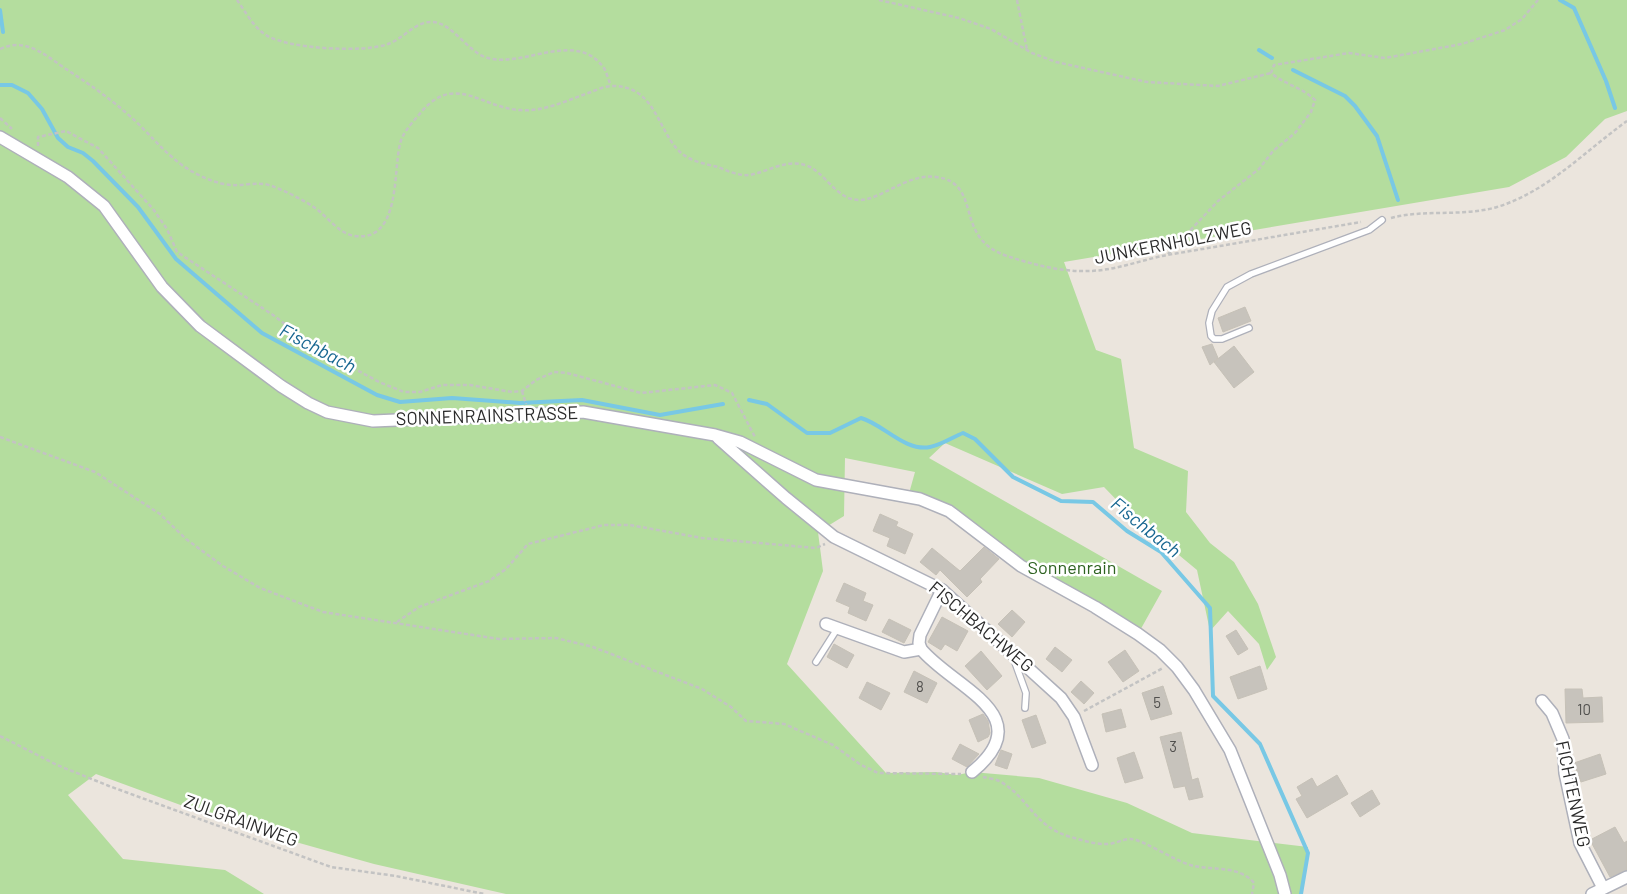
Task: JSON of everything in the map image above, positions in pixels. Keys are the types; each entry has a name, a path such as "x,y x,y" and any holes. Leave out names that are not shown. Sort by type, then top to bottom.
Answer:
{"street":[{"name":"SONNENRAINSTRASSE","path":"0,137 62,172 104,206 162,287 200,326 282,386 308,403 327,412 373,421 582,412 715,435 740,442 816,480 920,499 939,506 958,517 1021,566 1114,618 1160,650 1177,667 1194,690 1230,750 1280,875 1285,894"},
{"name":"FISCHBACHWEG","path":"715,435 786,498 834,537 942,590 1036,673 1070,708 1092,765"},
{"path":"942,590 920,635 919,642 921,649 987,705 998,723 999,733 994,746 976,774"},
{"path":"831,627 904,652 921,649"},
{"name":"FICHTENWEG","path":"1542,701 1552,713 1563,739 1565,773 1580,843 1603,888"},
{"path":"1592,894 1627,876"}],"lane":[{"path":"1249,328 1222,339 1214,339 1211,336 1210,323 1212,311 1217,300 1227,287 1251,274 1368,230 1382,220"},
{"path":"816,662 831,627"},
{"path":"1012,652 1013,660 1026,693 1025,708"}],"path":[{"path":"0,49 9,45 20,44 45,54 112,100 192,172 225,184 267,184 305,202 339,228 356,236 368,236 383,224 390,211 394,196 399,147 404,133 437,97 450,93 466,94 505,108 533,110 550,107 611,85 605,69 598,61 588,55 563,50 498,60 486,58 474,51 445,26 431,22 423,23 392,43 368,50 299,46 279,41 259,31 237,0"},
{"path":"879,0 959,18 991,29 1027,50 1056,62 1147,82 1218,86 1271,73"},
{"path":"1017,0 1027,50"},
{"path":"1271,73 1274,65 1303,60 1349,54 1385,58 1462,44 1505,30 1522,19 1538,0"},
{"path":"1167,255 1218,201 1259,169 1273,151 1295,133 1311,112 1315,100 1308,93 1280,81 1271,73"},
{"name":"JUNKERNHOLZWEG","path":"611,85 632,90 644,98 653,107 672,141 688,158 748,175 792,162 803,164 818,172 846,196 860,200 898,184 928,176 939,177 955,183 964,194 971,223 978,238 990,248 1006,256 1064,269 1090,272 1167,255 1382,220 1404,214 1444,214 1497,207 1529,193 1562,172 1627,122"},
{"path":"38,137 66,131 98,148 153,209 167,229 177,252 273,315 316,348 379,382 404,392 420,392 442,385 470,385 512,392 522,390 536,380 554,372 567,373 641,393 715,385 732,393 767,457"},
{"path":"0,437 95,472 160,514 186,539 223,566 260,588 323,612 499,639 556,638 593,647 702,689 731,707 746,721 784,724 833,745 861,765 878,773 936,772 957,775 976,774 1000,781 1014,792 1045,826 1058,833 1105,844 1130,839 1138,841 1193,866 1226,870 1248,876 1254,883 1252,894"},
{"path":"396,622 419,607 489,581 506,568 528,544 604,525 630,525 702,538 816,548 834,537"},
{"path":"1078,714 1165,667"},
{"name":"ZULGRAINWEG","path":"0,736 57,765 109,786 331,867 396,876 484,894"}],"green space":[{"name":"Sonnenrain","path":"0,0 1627,0 1627,111 1605,119 1566,157 1509,187 1064,262 1096,350 1121,359 1134,448 1188,471 1186,512 1210,543 1234,562 1258,604 1276,657 1267,670 1259,644 1228,611 1210,631 1197,570 1133,517 1104,487 1062,494 945,443 929,458 1162,591 1138,634 1061,590 958,517 908,497 915,472 845,458 844,516 818,532 823,571 787,664 886,773 936,772 957,775 972,772 1039,778 1127,803 1192,833 1308,847 1302,894 506,894 374,864 235,825 96,774 68,795 123,859 225,870 264,894 0,894"}],"building":[{"path":"1245,307 1251,321 1223,332 1218,318"},
{"path":"1212,344 1218,358 1210,365 1202,347"},
{"path":"1234,346 1254,372 1234,388 1214,362"},
{"path":"880,514 898,522 896,526 913,534 905,554 887,546 890,538 873,531"},
{"path":"984,547 999,559 980,579 982,582 967,597 940,570 936,575 920,562 932,548 960,571"},
{"path":"844,583 866,593 863,601 873,605 866,621 848,613 850,607 836,601"},
{"path":"1012,610 1025,622 1012,637 998,624"},
{"path":"942,617 968,631 957,651 945,644 941,650 928,642"},
{"path":"889,619 911,630 904,643 882,632"},
{"path":"1236,630 1248,649 1238,655 1226,636"},
{"path":"834,644 854,655 847,668 827,657"},
{"path":"1055,647 1072,660 1062,672 1046,659"},
{"path":"1125,650 1139,671 1123,682 1108,662"},
{"path":"981,651 1002,676 987,690 965,666"},
{"path":"1260,666 1267,689 1238,699 1230,677"},
{"path":"914,671 937,683 927,703 904,692"},
{"path":"1081,681 1094,693 1084,704 1071,692"},
{"path":"867,682 890,693 881,710 859,698"},
{"path":"1163,686 1172,714 1151,720 1142,693"},
{"path":"1565,689 1582,689 1583,698 1602,697 1603,722 1566,723"},
{"path":"1121,709 1126,727 1106,732 1102,714"},
{"path":"983,714 988,721 990,733 988,737 978,742 969,720"},
{"path":"1036,715 1046,743 1032,748 1022,720"},
{"path":"1181,732 1192,780 1198,778 1203,797 1189,800 1185,786 1174,788 1160,737"},
{"path":"960,744 979,754 967,767 952,759"},
{"path":"1001,750 1012,754 1007,769 995,765"},
{"path":"1134,752 1143,778 1125,783 1117,758"},
{"path":"1600,754 1606,774 1581,782 1574,763"},
{"path":"1337,775 1348,794 1307,818 1296,799 1302,796 1297,787 1312,778 1317,787"},
{"path":"1372,790 1380,804 1360,817 1351,803"},
{"path":"1615,827 1624,843 1627,841 1627,870 1610,877 1590,840"}],"waterway":[{"path":"1560,0 1574,8 1606,81 1615,108"},
{"path":"0,10 3,32"},
{"path":"1259,50 1272,58"},
{"path":"1293,70 1345,96 1355,106 1377,136 1398,200"},
{"name":"Fischbach","path":"0,85 12,85 28,93 42,109 58,138 68,147 83,153 93,161 138,207 176,259 262,333 377,395 400,402 452,398 520,403 582,400 660,415 723,404"},
{"name":"Fischbach","path":"749,400 767,404 807,433 830,433 861,418 903,442 921,447 934,446 963,433 975,439 1013,477 1061,501 1093,502 1127,531 1161,552 1210,608 1213,696 1260,744 1308,853 1301,894"}]}
